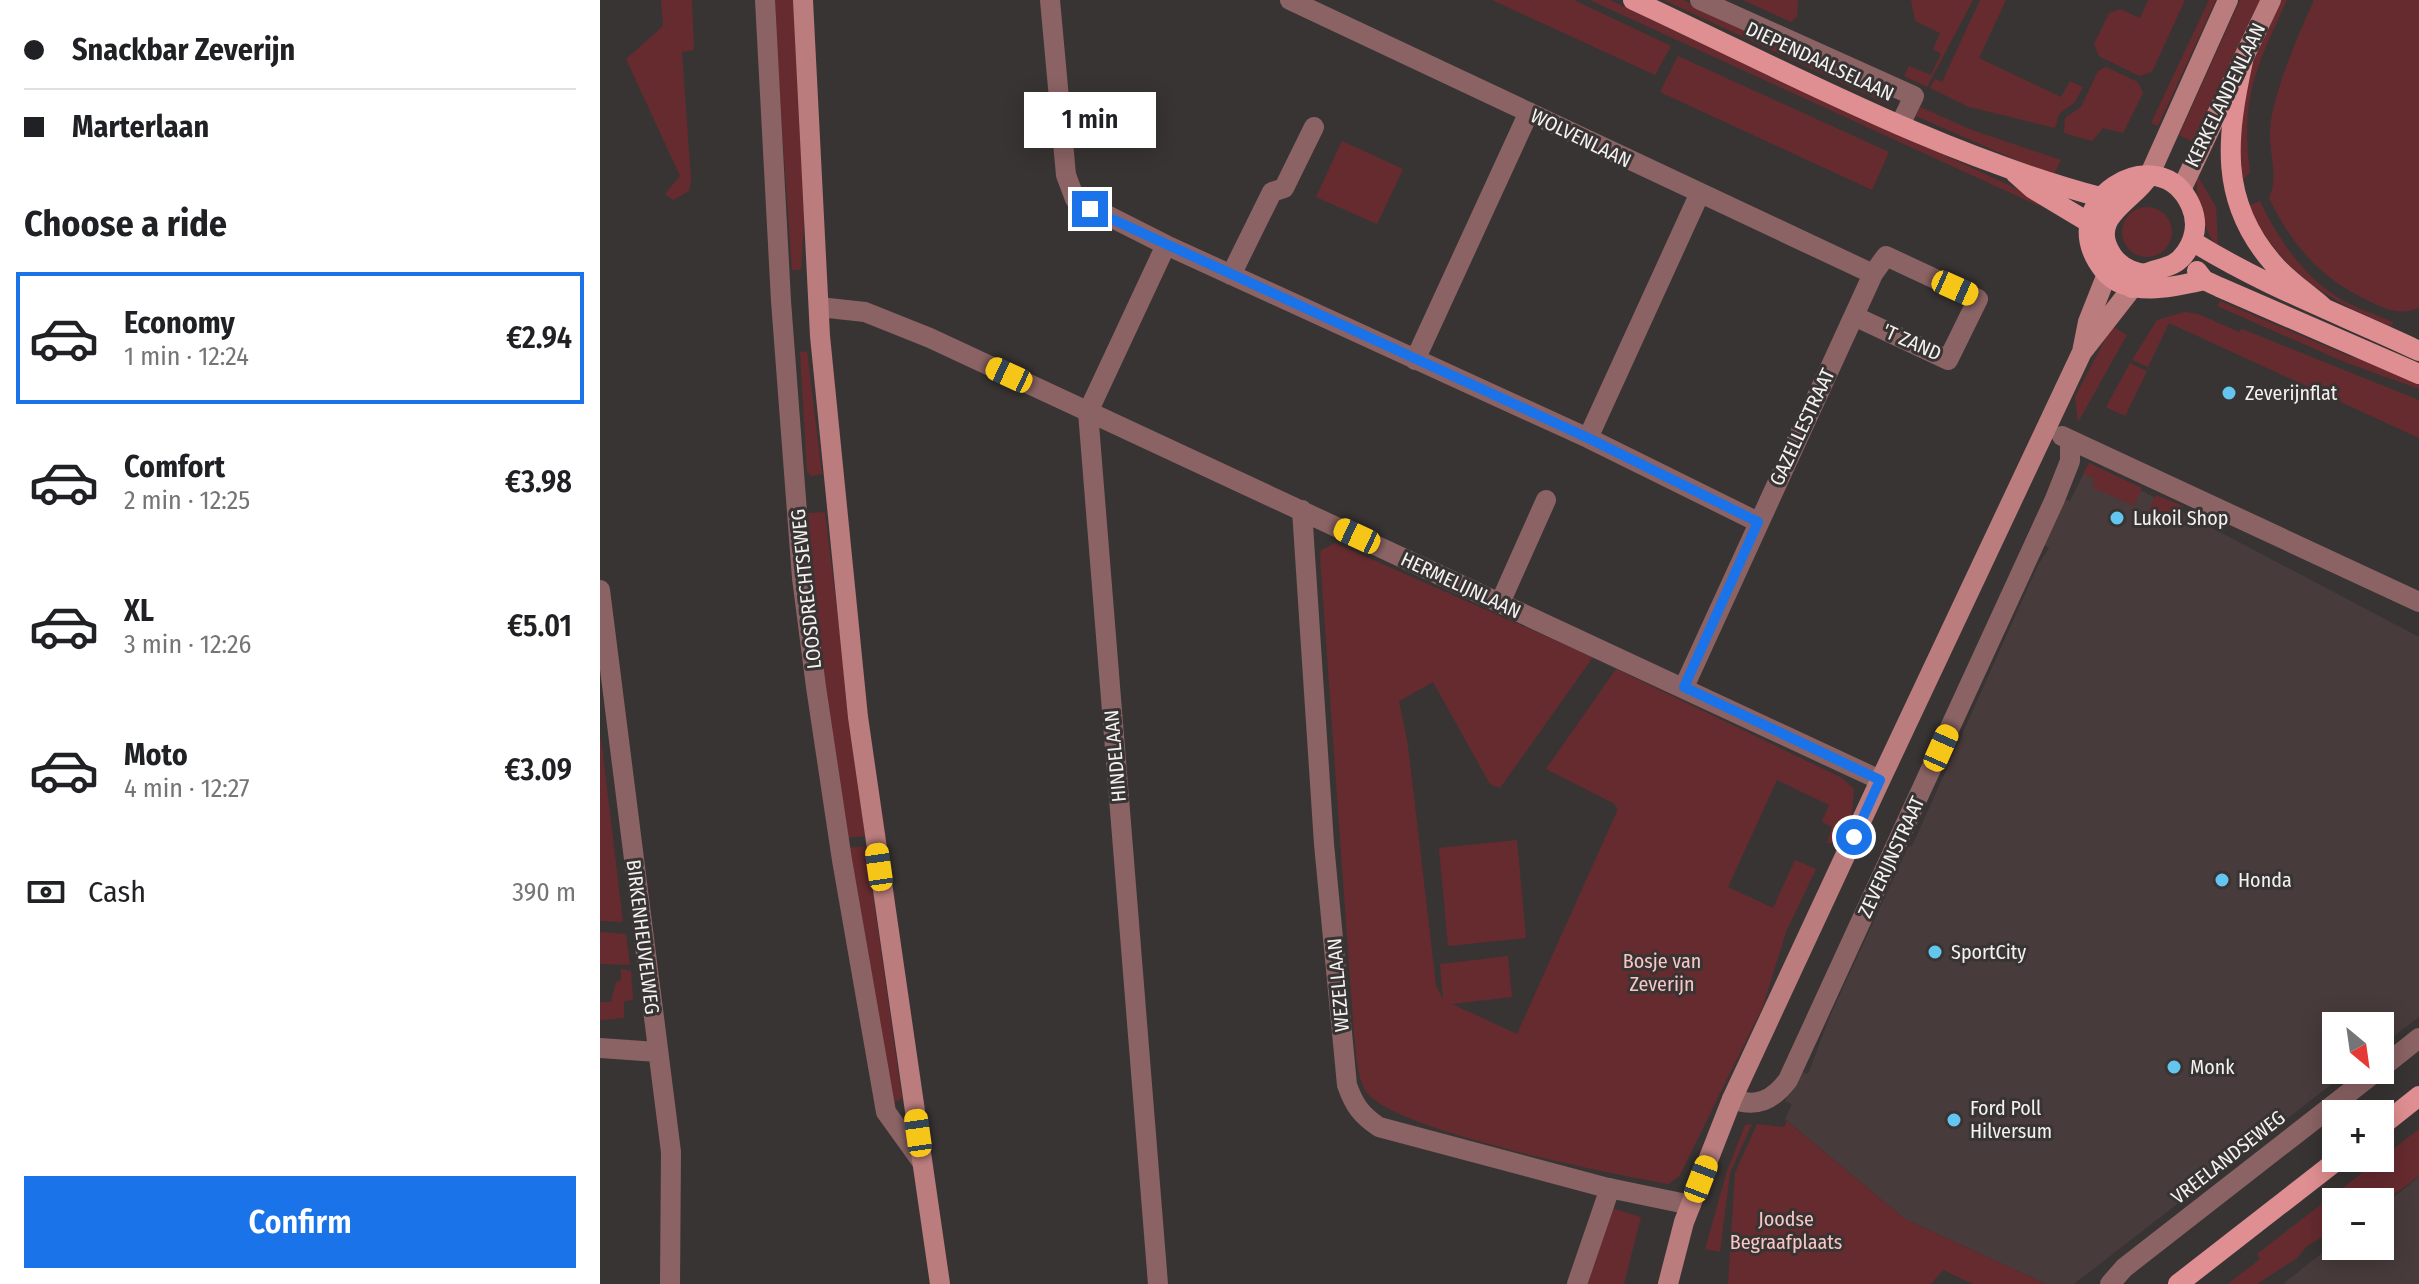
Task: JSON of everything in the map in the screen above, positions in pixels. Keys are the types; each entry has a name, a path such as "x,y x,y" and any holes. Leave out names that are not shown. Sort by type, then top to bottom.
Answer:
{"main road":[{"name":"DIEPENDAALSELAAN","path":"1633,0 1900,125 2015,173 2039,177 2100,197"},
{"path":"2243,61 2230,121 2235,196 2251,233 2273,263 2323,307"},
{"name":"DIEPENDAALSELAAN","path":"2015,173 2033,189 2097,228"},
{"path":"2097,228 2113,209 2142,187 2149,176"},
{"path":"2175,274 2192,241 2195,219 2181,190 2149,176 2124,179 2100,197 2094,254 2107,274 2138,281 2198,271 2204,280 2419,374"},
{"path":"2097,228 2119,263 2138,281"},
{"path":"2192,241 2294,298 2323,307 2419,351"},
{"path":"2394,1116 2419,1096"},
{"path":"2178,1284 2322,1172"}],"street":[{"name":"LOOSDRECHTSEWEG","path":"765,0 782,314 802,578 816,687 842,860 886,1112 922,1162"},
{"name":"LOOSDRECHTSEWEG","path":"803,0 819,307 858,717 940,1284"},
{"path":"1050,0 1068,189 1075,199 1166,245 1588,438 1758,522"},
{"name":"WOLVENLAAN","path":"1290,0 1699,195 1873,274"},
{"name":"DIEPENDAALSELAAN","path":"1700,0 1914,96 1900,125"},
{"name":"KERKELANDENLAAN","path":"2149,176 2228,0"},
{"name":"KERKELANDENLAAN","path":"2181,190 2221,99 2243,61 2271,0"},
{"path":"1415,360 1529,112"},
{"path":"1231,275 1272,192 1284,188 1314,127"},
{"path":"1588,438 1699,195"},
{"name":"HINDELAAN","path":"1158,1284 1088,412 1166,245"},
{"name":"GAZELLESTRAAT","path":"1684,687 1873,274 1886,256"},
{"name":"'T ZAND","path":"1854,316 1948,360 1978,299 1886,256"},
{"path":"2082,352 2088,322 2107,274"},
{"path":"1668,1284 1691,1205 1732,1099 2045,425 2082,352 2138,281"},
{"name":"HERMELIJNLAAN","path":"819,307 865,312 1302,510 1880,780"},
{"path":"2045,425 2070,441 2419,602"},
{"name":"ZEVERIJNSTRAAT","path":"1732,1099 1746,1104 1760,1103 1777,1094 1788,1080 2055,499 2070,461 2070,441"},
{"path":"1500,603 1546,500"},
{"name":"WEZELLAAN","path":"1302,510 1324,844 1347,1085 1353,1102 1362,1116 1379,1127 1610,1188 1691,1205"},
{"name":"BIRKENHEUVELWEG","path":"600,590 607,708 671,1152 670,1284"},
{"name":"VREELANDSEWEG","path":"2394,1057 2419,1038"},
{"path":"600,1048 657,1052"},
{"name":"VREELANDSEWEG","path":"2110,1284 2124,1268 2360,1084"},
{"path":"1577,1284 1610,1188"}],"shaded area":[{"path":"2089,463 2419,637 2419,1017 2394,1036 2394,1012 2322,1012 2322,1084 2332,1084 2074,1284 2046,1284 1905,1219 1785,1119 1792,1104 1785,1101 1799,1071 1808,1074 1830,1016 1908,847 1912,846 2038,565 2049,548 2043,544 2063,499 2070,501"},
{"path":"2419,1177 2419,1284 2283,1284 2322,1253 2322,1260 2394,1260 2394,1197"}],"green space":[{"path":"661,0 692,0 694,50 682,52 691,180 689,191 673,200 665,194 680,176 626,59 663,26"},
{"path":"773,0 794,0 806,189 801,270 792,270"},
{"path":"1492,0 1574,0 1671,46 1655,75"},
{"path":"1590,0 1610,0 2043,201 2039,206"},
{"path":"1664,0 1683,0 1892,97 1889,105"},
{"path":"1743,0 1798,0 1797,17 1791,22"},
{"path":"1911,0 1973,0 1927,87 1904,76 1909,66 1931,75 1941,54 1933,49 1940,33 1915,21"},
{"path":"1980,0 2006,0 1979,58 2061,97 2070,81 2083,87 2075,102 2059,114 2055,128 1969,107 1930,88 1935,79 1942,82"},
{"path":"2148,0 2185,0 2152,72 2139,76 2099,56 2094,44 2109,13 2120,9 2140,18"},
{"path":"2209,0 2216,0 2158,126 2151,123"},
{"path":"2240,0 2261,0 2195,143 2179,135"},
{"path":"2280,0 2287,0 2259,64 2249,102 2247,146 2250,172 2242,181 2239,172 2239,102 2249,67"},
{"path":"2314,0 2419,0 2419,308 2386,309 2335,281 2297,245 2269,198 2273,181 2272,116 2287,64"},
{"path":"1678,56 1889,152 1872,190 1660,92"},
{"path":"2106,67 2138,82 2143,93 2123,133 2103,128 2092,141 2064,133 2065,118 2081,107 2098,71"},
{"path":"1920,107 1972,130 2061,160 2053,176 1916,116"},
{"path":"1342,141 1403,169 1377,224 1316,197"},
{"path":"2197,175 2216,207 2218,246 2209,234 2202,214"},
{"path":"2260,201 2284,243 2316,281 2342,300 2393,322 2391,326 2325,293 2291,266 2275,249 2248,206"},
{"path":"2147,207 2164,215 2172,232 2164,249 2147,257 2130,249 2122,232 2130,215"},
{"path":"2220,301 2349,356 2400,368 2419,377 2419,389 2347,363 2217,306"},
{"path":"2184,312 2198,314 2239,332 2242,329 2419,400 2419,438 2169,323 2148,367 2132,360 2157,320"},
{"path":"2112,326 2127,335 2078,422 2075,397"},
{"path":"807,351 822,474 811,476 807,472 800,352"},
{"path":"2130,363 2147,371 2125,416 2106,407"},
{"path":"2089,463 2142,488 2134,506 2092,487 2095,479 2083,474"},
{"path":"2156,495 2183,506 2181,528 2147,513"},
{"path":"825,512 865,836 847,838 821,654 807,513"},
{"name":"Bosje van Zeverijn","path":"1335,543 1593,657 1500,788 1490,784 1433,682 1399,701 1408,746 1436,985 1443,1000 1440,964 1508,956 1512,997 1452,1004 1517,1034 1618,809 1613,803 1546,769 1616,669 1842,778 1854,789 1852,813 1836,844 1827,843 1832,827 1822,822 1829,805 1777,780 1728,887 1773,908 1795,860 1816,869 1786,932 1763,1006 1680,1175 1669,1184 1464,1137 1389,1109 1365,1089 1359,1075 1354,1035 1320,557 1321,550"},
{"path":"600,737 602,747 623,922 600,921"},
{"path":"1517,840 1526,938 1448,946 1439,848"},
{"path":"866,846 902,1098 893,1103 846,848"},
{"path":"600,932 626,934 630,965 600,964"},
{"path":"621,969 631,971 633,1000 624,1001 624,1018 600,1020 600,1002 611,1002 616,982 621,980"},
{"name":"Joodse Begraafplaats","path":"1787,1121 1905,1219 2046,1284 1973,1284 1943,1270 1931,1284 1728,1284 1735,1173 1757,1124 1784,1127"},
{"path":"1752,1124 1730,1173 1720,1252 1705,1249 1727,1171 1745,1125"},
{"path":"2419,1129 2419,1176 2394,1195 2394,1188 2343,1188 2363,1172 2394,1172 2394,1148"},
{"path":"2322,1204 2322,1238 2257,1284 2228,1284 2260,1259 2257,1254"},
{"path":"1612,1208 1641,1217 1624,1284 1582,1284"}],"place":[{"name":"Zeverijnflat","path":"2229,393"},
{"name":"Lukoil Shop","path":"2117,518"},
{"name":"Honda","path":"2222,880"},
{"name":"SportCity","path":"1935,952"},
{"name":"Monk","path":"2174,1067"},
{"name":"Ford Poll Hilversum","path":"1954,1120"}],"route":[{"path":"1090,209 1588,438 1758,522 1684,687 1880,780 1854,837"}]}
